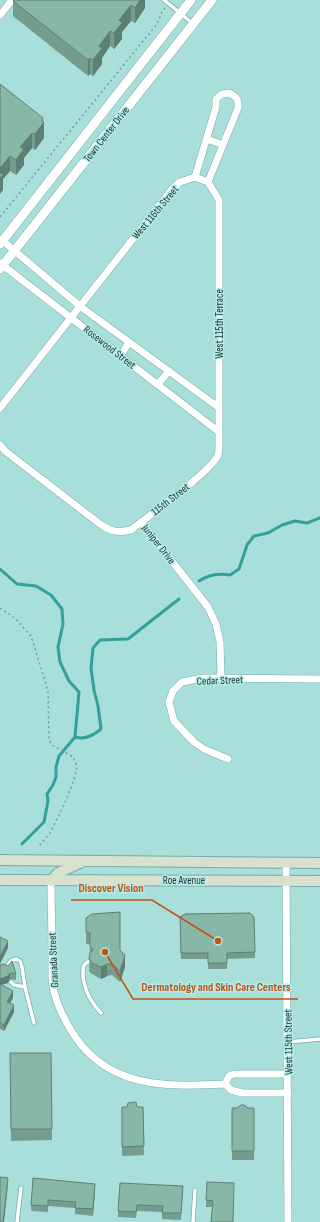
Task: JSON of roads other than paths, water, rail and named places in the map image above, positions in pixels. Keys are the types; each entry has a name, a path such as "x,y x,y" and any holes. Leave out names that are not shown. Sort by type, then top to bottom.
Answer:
{"main road":[{"name":"Roe Avenue","path":"0,860 320,862"},
{"path":"51,881 58,873 85,861"},
{"name":"Roe Avenue","path":"0,880 320,880"}],"street":[{"path":"0,15 12,0"},
{"name":"Town Center Drive","path":"1,242 191,0"},
{"name":"Town Center Drive","path":"1,266 15,251 212,0"},
{"path":"229,93 236,97 238,104 223,145 208,182 195,177 216,107 216,100 222,94 229,93"},
{"path":"206,139 223,145"},
{"name":"West 116th Street","path":"0,408 81,307 173,188 180,182 195,177"},
{"name":"West 115th Terrace","path":"198,476 211,465 217,456 219,446 219,200 208,182"},
{"name":"Rosewood Street","path":"1,242 15,251 81,307 218,407"},
{"name":"Rosewood Street","path":"1,266 72,317 219,432"},
{"path":"121,355 129,342"},
{"path":"158,384 169,371"},
{"name":"Juniper Drive","path":"0,445 110,531 120,532 131,530 141,522 208,607 216,624 220,642 221,679"},
{"name":"115th Street","path":"141,522 198,476"},
{"name":"Cedar Street","path":"228,759 208,751 194,742 174,721 170,702 173,691 182,682 203,678 320,679"},
{"name":"West 115th Street","path":"286,862 288,1222"},
{"name":"Granada Street","path":"51,881 52,979 57,1005 72,1032 85,1048 101,1063 127,1077 145,1082 174,1085 225,1084 231,1090 242,1093 288,1093"},
{"path":"225,1084 229,1076 234,1074 288,1074"}],"lane":[{"path":"164,0 193,23"},
{"path":"7,969 8,963 11,960 16,959 20,961 34,1023"},
{"path":"90,961 84,963 84,984 87,994 101,1013"},
{"path":"11,982 14,985 25,987"},
{"path":"288,1042 320,1039"},
{"path":"17,1222 21,1188"},
{"path":"193,1222 194,1190"}],"waterway":[{"path":"199,581 214,575 230,575 239,569 247,545 254,536 268,533 282,525 295,521 307,523 320,518"},
{"path":"0,569 17,584 36,586 51,595 62,609 63,624 58,647 60,662 69,681 79,692 75,737 59,756 56,767 56,777 47,794 48,801 44,822 22,844"},
{"path":"75,737 82,738 89,736 101,729 91,668 93,648 100,640 128,639 179,599"}],"place":[{"name":"Discover Vision","path":"218,941"},
{"name":"Dermatology and Skin Care Centers","path":"105,952"}]}
